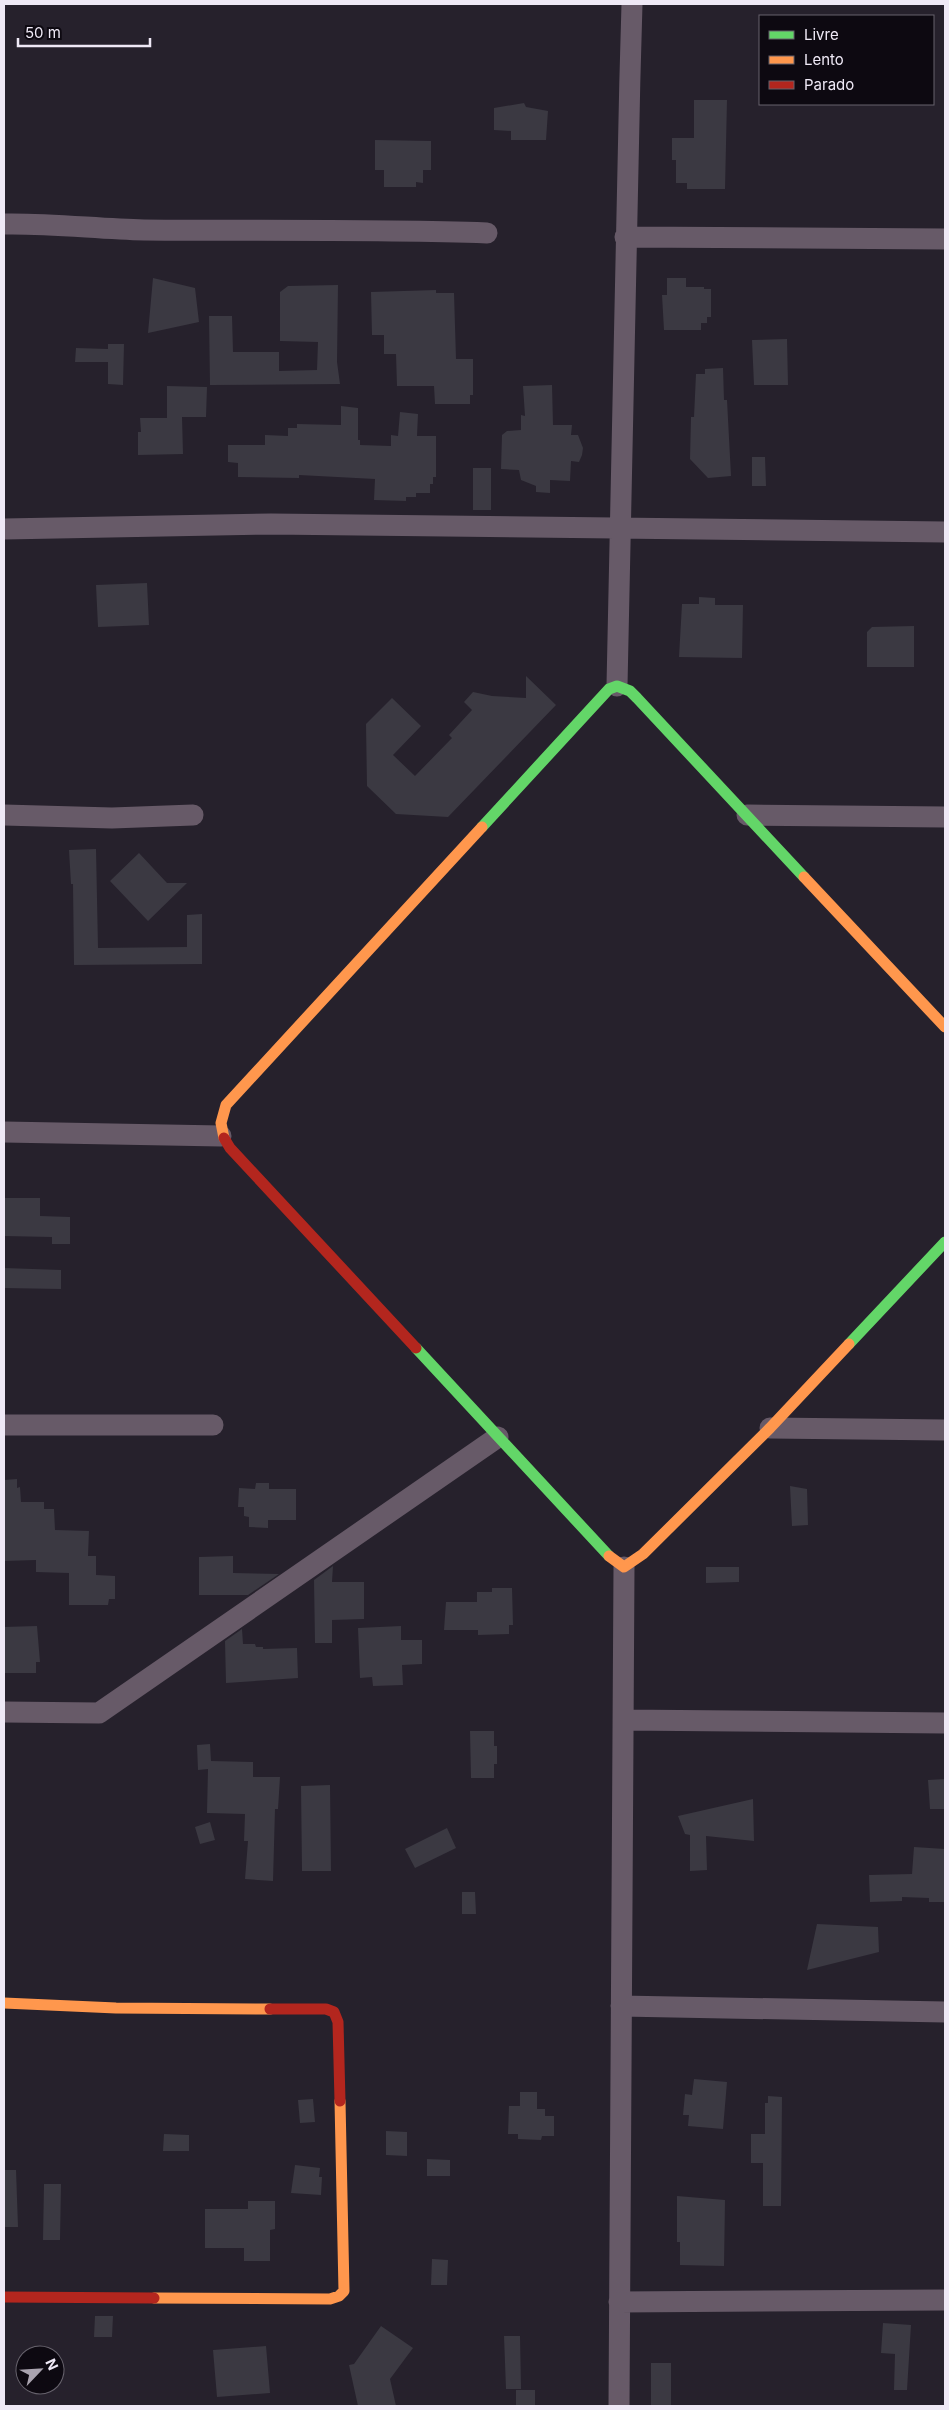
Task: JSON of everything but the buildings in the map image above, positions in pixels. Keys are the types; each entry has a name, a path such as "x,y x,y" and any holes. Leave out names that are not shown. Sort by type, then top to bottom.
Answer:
{"street":[{"path":"618,686 622,529 625,237 632,4"},
{"path":"4,224 114,229 311,232 380,229 487,233"},
{"path":"625,237 945,238"},
{"path":"4,529 271,524 945,532"},
{"path":"624,1567 609,1556 221,1136 221,1122 226,1105 601,698 609,690 618,686 630,691 637,698 945,1027"},
{"path":"4,815 112,818 193,814"},
{"path":"746,815 945,816"},
{"path":"4,1132 221,1136"},
{"path":"624,1567 643,1554 770,1428 945,1242"},
{"path":"4,1425 212,1425"},
{"path":"770,1428 945,1430"},
{"path":"4,1712 99,1713 498,1437"},
{"path":"619,2406 624,1567"},
{"path":"623,1720 945,1723"},
{"path":"4,2003 116,2008 326,2009 334,2012 338,2022 344,2291 339,2296 330,2299 4,2297"},
{"path":"621,2006 945,2012"},
{"path":"619,2302 945,2300"}],"traffic: fast":[{"path":"482,827 609,689 617,686 630,691 637,698 804,877"},
{"path":"849,1344 945,1242"},
{"path":"416,1348 609,1556"}],"traffic: slow":[{"path":"224,1138 221,1123 226,1105 482,827"},
{"path":"804,877 945,1027"},
{"path":"609,1556 624,1567 643,1554 770,1428 849,1344"},
{"path":"4,2003 116,2008 270,2009"},
{"path":"154,2298 330,2299 339,2296 344,2291 340,2101"}],"traffic: jam":[{"path":"224,1138 230,1148 416,1348"},
{"path":"270,2009 326,2009 334,2012 338,2022 340,2101"},
{"path":"4,2297 154,2298"}]}
